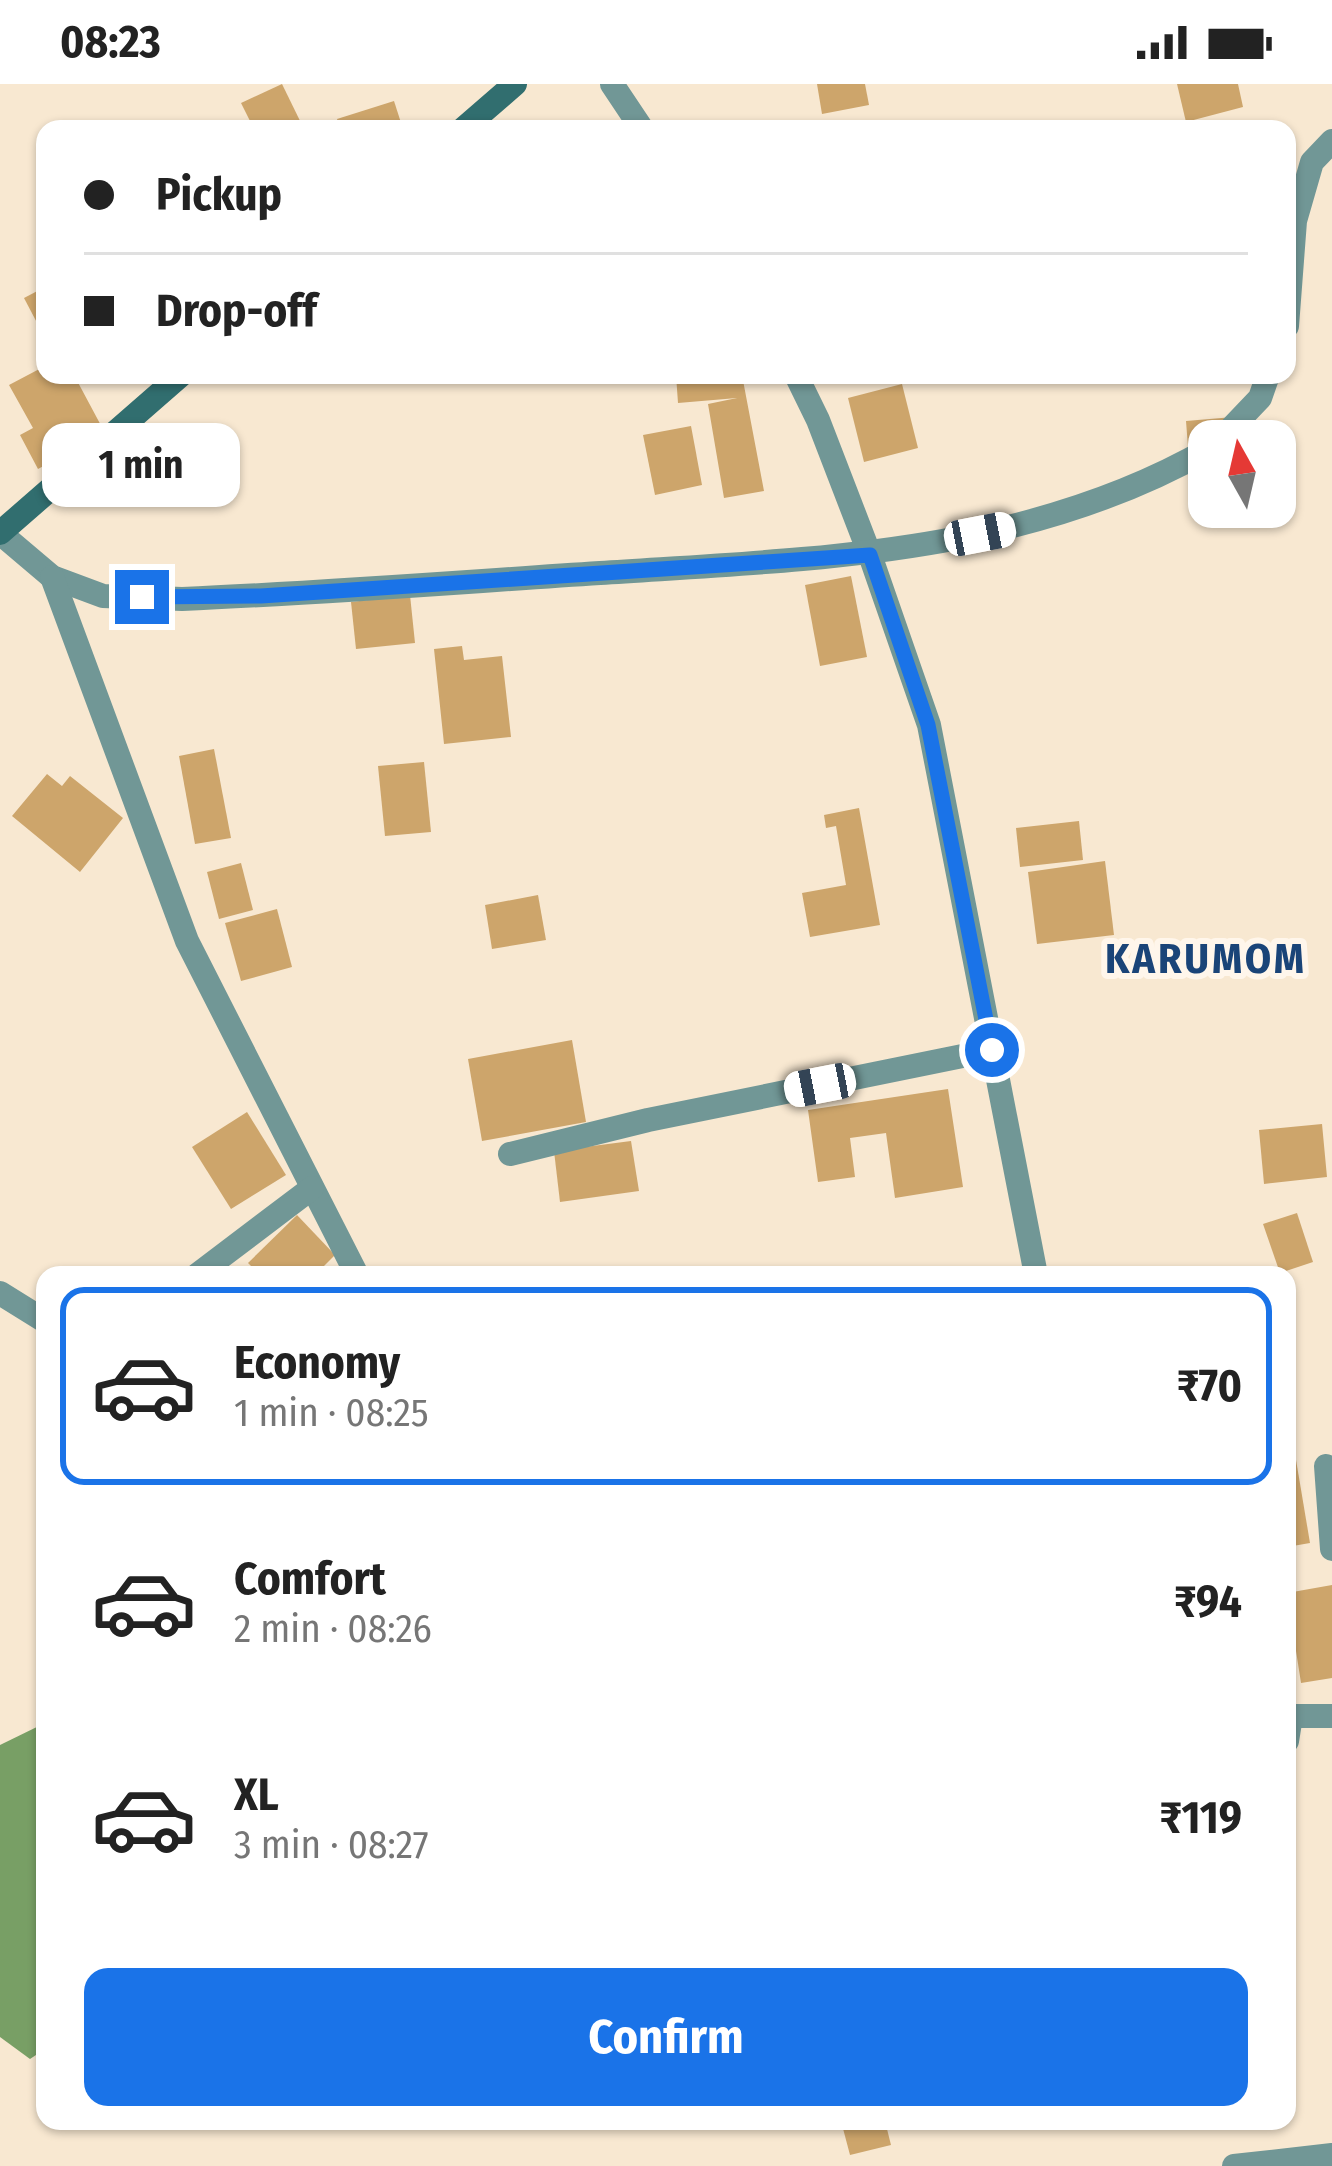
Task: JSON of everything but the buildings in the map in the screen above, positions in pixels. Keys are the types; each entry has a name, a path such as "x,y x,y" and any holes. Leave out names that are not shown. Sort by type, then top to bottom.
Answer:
{"main road":[{"path":"473,120 514,84"},
{"path":"0,533 171,384"}],"street":[{"path":"612,84 636,120"},
{"path":"1296,218 1312,162 1332,141"},
{"path":"800,384 870,555 928,725 1034,1266"},
{"path":"1239,420 1260,398 1265,384"},
{"path":"0,533 52,578 103,596 182,599 870,555 1016,527 1160,477 1188,461"},
{"path":"52,578 187,941 352,1266"},
{"path":"510,1154 648,1120 992,1050"},
{"path":"209,1266 311,1188"},
{"path":"0,1292 36,1316"},
{"path":"1326,1466 1332,1549"},
{"path":"1296,1723 1332,1716"},
{"path":"1234,2166 1332,2155"}],"shaded area":[{"path":"36,1727 36,2055 30,2059 0,2037 0,1745"}],"district":[{"name":"KARUMOM","path":"1206,959"}],"route":[{"path":"142,597 261,596 870,555 928,725 992,1050"}]}
